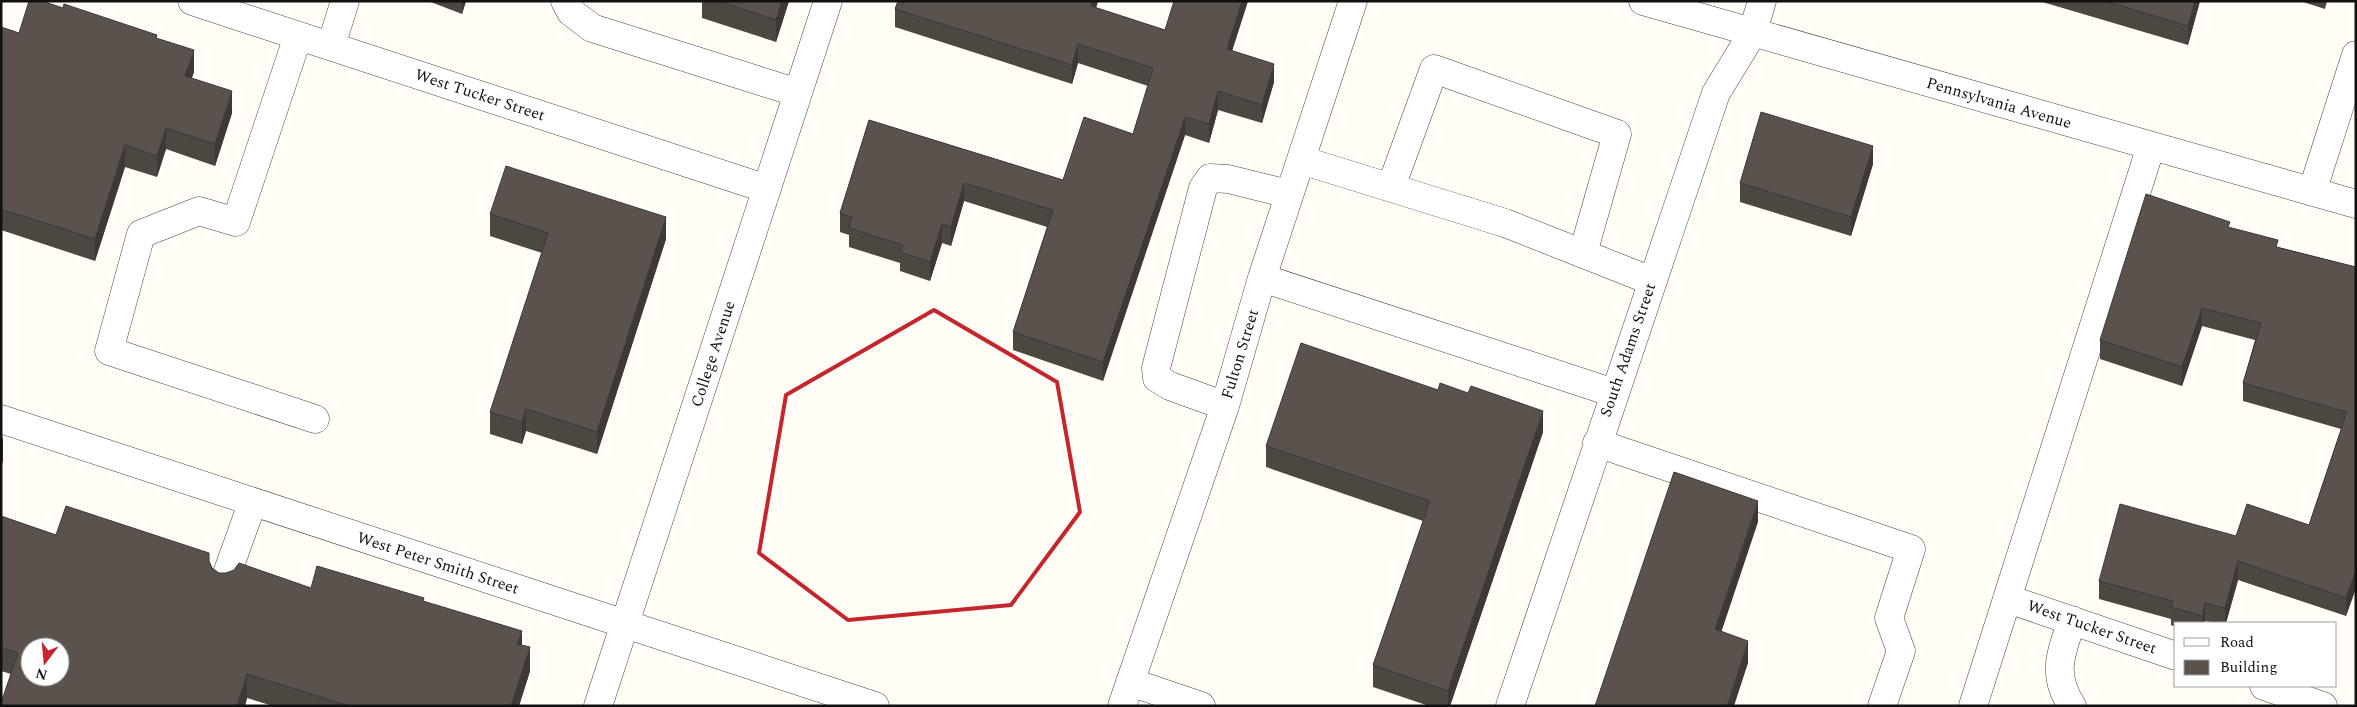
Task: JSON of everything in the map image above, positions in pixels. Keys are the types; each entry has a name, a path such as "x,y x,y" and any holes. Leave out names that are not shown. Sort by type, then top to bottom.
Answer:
{"street":[{"name":"West Tucker Street","path":"192,1 767,189"},
{"path":"331,46 345,1"},
{"path":"565,1 572,12 592,28 798,93"},
{"name":"College Avenue","path":"598,706 828,1"},
{"name":"Fulton Street","path":"1126,694 1225,406 1262,278 1353,1"},
{"name":"Pennsylvania Avenue","path":"1643,1 1752,34 2356,204"},
{"name":"South Adams Street","path":"1510,706 1716,93 1752,34 1762,1"},
{"path":"298,36 236,222 199,211 141,234 109,351 315,419"},
{"path":"2312,192 2356,54"},
{"path":"1391,187 1434,68 1617,134 1583,253"},
{"path":"1973,706 2151,146"},
{"path":"1301,160 1505,223 1652,280"},
{"path":"1225,406 1170,386 1157,378 1156,368 1203,188 1210,178 1228,179 1290,194"},
{"path":"1262,278 1614,393"},
{"name":"West Peter Smith Street","path":"1,419 252,504 625,623 874,706"},
{"path":"1597,443 1911,549 1889,618 1901,651 1882,706"},
{"path":"224,582 252,504"},
{"name":"West Tucker Street","path":"2008,599 2174,655"},
{"path":"2069,704 2061,684 2058,667 2072,620"},
{"path":"2267,687 2323,706"},
{"path":"1126,694 1201,706"}],"highlighted area":[{"path":"934,310 1057,382 1080,512 1011,605 848,620 759,553 786,395"}],"building":[{"path":"29,1 42,1 63,8 64,4 157,35 156,38 194,50 185,76 232,91 215,144 166,128 157,156 125,145 95,239 1,209 1,27 19,33"},
{"path":"718,1 782,1 776,20"},
{"path":"898,1 1092,1 1091,6 1165,30 1174,1 1242,1 1227,49 1274,64 1262,105 1218,91 1209,124 1185,117 1103,362 1013,332 1053,210 964,183 951,227 942,224 930,262 900,252 903,245 849,228 852,217 840,213 869,120 1063,180 1084,117 1133,134 1153,68 1078,44 1072,65 895,9"},
{"path":"2105,1 2195,1 2188,26"},
{"path":"1761,112 1873,146 1851,217 1740,183"},
{"path":"506,166 666,217 597,432 526,409 522,422 490,412 548,233 490,214"},
{"path":"2146,194 2230,222 2228,227 2278,240 2276,247 2356,267 2356,570 2346,598 2238,561 2225,608 2205,603 2202,616 2171,607 2173,601 2099,581 2120,504 2236,536 2247,504 2309,525 2347,412 2243,383 2261,323 2202,308 2182,367 2100,340"},
{"path":"1301,343 1438,390 1440,383 1468,393 1471,386 1543,411 1448,691 1373,665 1430,501 1266,446"},
{"path":"1674,472 1758,501 1715,629 1748,641 1727,706 1595,706"},
{"path":"66,506 209,553 209,561 212,568 219,573 234,570 239,563 311,588 317,566 424,598 423,601 522,631 517,644 530,647 511,706 350,706 247,674 237,706 1,706 18,653 1,647 1,516 56,535"}]}
